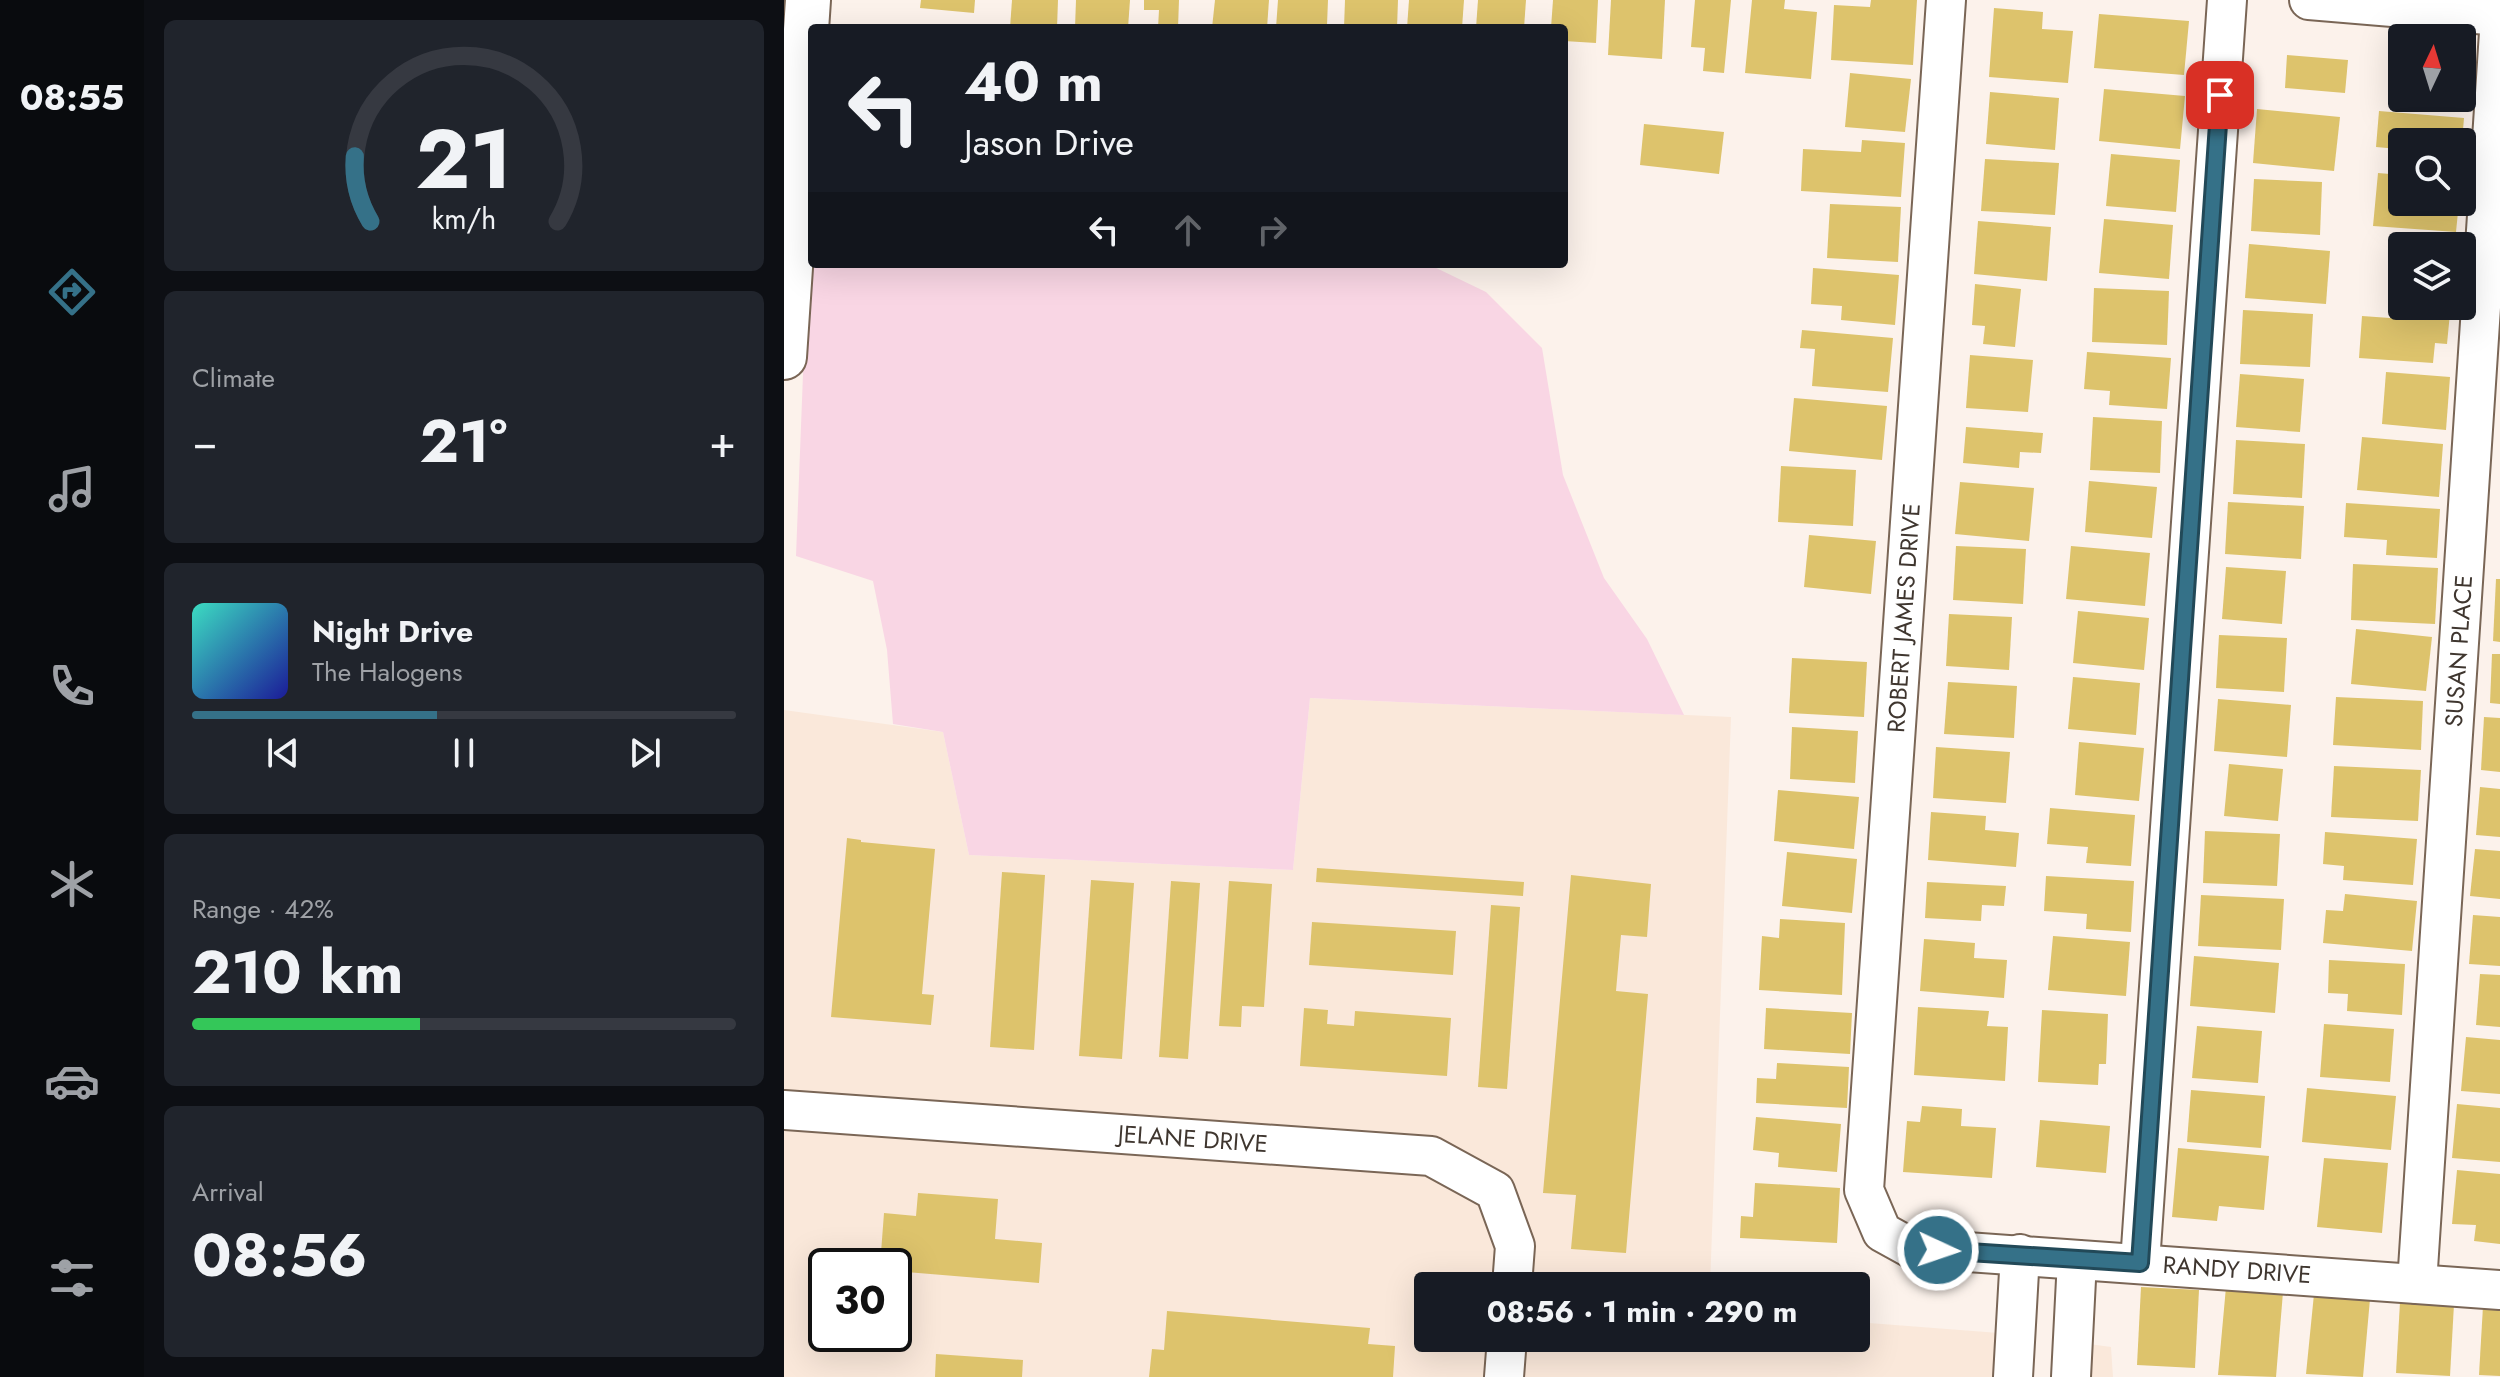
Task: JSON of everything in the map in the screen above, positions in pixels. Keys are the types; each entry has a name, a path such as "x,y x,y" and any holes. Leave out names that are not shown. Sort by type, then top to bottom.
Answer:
{"street":[{"path":"784,357 808,0"},
{"name":"ROBERT JAMES DRIVE","path":"1882,1232 1864,1190 1946,0"},
{"path":"2140,1263 2227,0"},
{"path":"2309,0 2500,16"},
{"name":"SUSAN PLACE","path":"2417,1284 2500,16"},
{"name":"JELANE DRIVE","path":"784,1110 1431,1156 1495,1191 1515,1246 1513,1272"},
{"name":"RANDY DRIVE","path":"1882,1232 1911,1248 2500,1290"},
{"path":"2013,1377 2020,1254"},
{"path":"2071,1377 2077,1260"},
{"path":"1504,1377 1506,1352"}],"shaded area":[{"path":"808,245 808,268 1436,268 1486,292 1542,348 1563,475 1604,578 1647,639 1684,715 1310,698 1293,870 969,855 943,732 893,724 887,650 873,581 796,556"},
{"path":"1310,698 1731,717 1711,1272 1529,1272 1531,1247 1439,1139 1433,1137 784,1092 784,710 943,732 969,855 1293,870"},
{"path":"784,1129 1427,1174 1482,1204 1498,1249 1496,1272 1414,1272 1414,1352 1490,1352 1487,1377 784,1377"},
{"path":"1870,1323 1999,1333 1997,1377 1520,1377 1523,1352 1870,1352"},
{"path":"2089,1344 2111,1347 2113,1377 2087,1377"}],"building":[{"path":"921,0 975,0 974,13 920,8"},
{"path":"1012,0 1058,0 1057,24 1010,24"},
{"path":"1076,0 1130,0 1128,24 1075,24"},
{"path":"1144,0 1179,0 1178,24 1158,24 1159,10 1144,10"},
{"path":"1215,0 1269,0 1267,24 1212,24"},
{"path":"1278,0 1328,0 1327,24 1276,24"},
{"path":"1345,0 1398,0 1397,24 1344,24"},
{"path":"1409,0 1464,0 1462,24 1407,24"},
{"path":"1478,0 1526,0 1524,24 1476,24"},
{"path":"1553,0 1598,0 1596,43 1568,41 1568,24 1551,24"},
{"path":"1611,0 1665,0 1662,59 1608,55"},
{"path":"1695,0 1731,0 1724,73 1703,71 1705,48 1691,47"},
{"path":"1752,0 1785,0 1784,9 1817,12 1811,79 1745,73"},
{"path":"1871,0 1917,0 1913,65 1831,60 1834,5 1870,7"},
{"path":"1994,8 2043,12 2042,29 2073,31 2068,83 1989,77"},
{"path":"2099,14 2189,21 2184,75 2094,68"},
{"path":"2287,55 2348,60 2345,93 2285,88"},
{"path":"1850,73 1911,79 1905,132 1845,127"},
{"path":"2104,89 2185,96 2180,149 2099,141"},
{"path":"1990,92 2059,98 2055,150 1986,144"},
{"path":"2257,109 2340,117 2334,171 2253,163"},
{"path":"2379,111 2464,118 2463,128 2388,128 2388,148 2376,147"},
{"path":"1644,124 1724,132 1719,174 1640,165"},
{"path":"1862,140 1905,143 1901,197 1801,191 1803,149 1861,152"},
{"path":"2111,154 2180,160 2176,212 2106,206"},
{"path":"1985,159 2059,163 2055,215 1981,211"},
{"path":"2378,173 2388,174 2388,216 2458,216 2456,232 2373,226"},
{"path":"2254,179 2322,182 2320,235 2251,231"},
{"path":"1830,204 1901,207 1898,262 1827,258"},
{"path":"2104,219 2173,225 2169,279 2099,273"},
{"path":"1978,221 2051,227 2047,281 1974,274"},
{"path":"2249,244 2330,251 2326,304 2245,298"},
{"path":"1813,268 1899,275 1895,325 1841,320 1842,306 1811,304"},
{"path":"1975,284 2021,289 2015,347 1983,344 1985,326 1972,325"},
{"path":"2094,288 2169,291 2167,345 2092,342"},
{"path":"2243,310 2313,314 2310,367 2240,364"},
{"path":"2362,316 2388,320 2449,320 2447,344 2435,343 2433,363 2359,358"},
{"path":"1802,330 1893,338 1888,392 1812,386 1815,349 1800,348"},
{"path":"2087,352 2171,358 2167,409 2109,405 2110,391 2084,389"},
{"path":"1970,355 2033,360 2028,412 1966,408"},
{"path":"2386,372 2450,377 2446,430 2382,424"},
{"path":"2240,374 2304,379 2300,432 2236,427"},
{"path":"1794,398 1887,406 1882,460 1789,451"},
{"path":"2093,417 2162,421 2160,473 2090,470"},
{"path":"1966,427 2043,433 2041,453 2020,452 2019,468 1963,463"},
{"path":"2362,437 2443,444 2439,497 2357,490"},
{"path":"2236,440 2305,444 2302,498 2233,494"},
{"path":"1781,466 1856,470 1853,526 1778,522"},
{"path":"2089,481 2157,487 2152,538 2085,532"},
{"path":"1960,482 2034,488 2029,541 1955,534"},
{"path":"2228,502 2304,506 2301,559 2225,554"},
{"path":"2346,503 2440,509 2437,558 2386,555 2387,540 2344,537"},
{"path":"1809,535 1876,541 1871,594 1804,587"},
{"path":"1956,546 2026,549 2023,604 1953,600"},
{"path":"2071,546 2150,553 2145,606 2066,599"},
{"path":"2353,564 2438,568 2435,624 2351,620"},
{"path":"2226,567 2286,571 2282,624 2222,619"},
{"path":"2496,579 2500,579 2500,642 2493,641"},
{"path":"2078,611 2149,618 2144,670 2073,663"},
{"path":"1949,614 2012,617 2009,670 1946,666"},
{"path":"2356,629 2432,637 2426,691 2351,684"},
{"path":"2219,635 2287,638 2284,692 2216,688"},
{"path":"2492,654 2500,654 2500,704 2490,703"},
{"path":"1792,658 1867,662 1864,717 1789,713"},
{"path":"2073,677 2140,683 2136,735 2068,729"},
{"path":"1948,682 2017,686 2014,738 1944,734"},
{"path":"2336,697 2423,701 2421,750 2333,745"},
{"path":"2218,699 2291,705 2287,757 2214,751"},
{"path":"2484,717 2500,718 2500,772 2481,770"},
{"path":"1792,727 1858,731 1855,783 1790,779"},
{"path":"2079,742 2144,748 2139,801 2075,795"},
{"path":"1936,747 2010,752 2006,803 1933,798"},
{"path":"2229,764 2283,769 2278,821 2224,816"},
{"path":"2334,766 2421,770 2418,821 2331,817"},
{"path":"2480,787 2500,789 2500,837 2476,835"},
{"path":"1778,790 1859,797 1854,849 1774,841"},
{"path":"2050,808 2135,815 2131,866 2086,863 2088,847 2047,844"},
{"path":"1931,812 1986,816 1985,830 2019,833 2016,867 1928,860"},
{"path":"2205,831 2280,834 2277,886 2203,883"},
{"path":"2325,832 2417,839 2413,885 2343,880 2344,866 2323,864"},
{"path":"847,838 935,849 922,994 934,995 931,1025 831,1017"},
{"path":"2475,849 2500,851 2500,899 2470,896"},
{"path":"1787,852 1857,859 1852,913 1782,906"},
{"path":"1317,868 1524,882 1523,896 1316,882"},
{"path":"1002,872 1045,875 1034,1050 990,1047"},
{"path":"1571,875 1651,884 1647,937 1621,935 1616,991 1648,994 1626,1253 1571,1249 1576,1195 1543,1193"},
{"path":"2046,876 2134,881 2131,932 2086,929 2087,914 2044,911"},
{"path":"1091,880 1134,883 1122,1059 1079,1056"},
{"path":"1171,881 1200,883 1188,1059 1159,1057"},
{"path":"1229,881 1272,884 1264,1007 1242,1006 1241,1027 1219,1026"},
{"path":"1927,882 2006,886 2004,906 1982,905 1981,921 1925,918"},
{"path":"2345,894 2417,901 2412,951 2323,943 2326,910 2343,911"},
{"path":"2201,895 2284,899 2281,950 2198,946"},
{"path":"1491,905 1520,907 1507,1089 1478,1087"},
{"path":"2473,915 2500,917 2500,966 2469,964"},
{"path":"1780,919 1845,923 1842,995 1759,990 1762,936 1779,938"},
{"path":"1312,922 1456,931 1453,975 1309,965"},
{"path":"2053,936 2130,942 2126,996 2048,990"},
{"path":"1924,939 1975,943 1974,958 2007,960 2004,998 1920,991"},
{"path":"2194,956 2279,963 2275,1013 2190,1006"},
{"path":"2329,960 2405,964 2402,1015 2347,1011 2348,994 2328,993"},
{"path":"2480,974 2500,975 2500,1027 2476,1025"},
{"path":"1918,1007 1989,1011 1987,1026 2008,1027 2005,1081 1914,1075"},
{"path":"1304,1008 1328,1010 1327,1024 1354,1026 1355,1011 1451,1018 1447,1076 1300,1066"},
{"path":"1766,1008 1852,1013 1850,1054 1764,1049"},
{"path":"2042,1010 2108,1014 2106,1064 2099,1064 2098,1085 2038,1082"},
{"path":"2324,1024 2394,1029 2390,1082 2320,1077"},
{"path":"2197,1026 2262,1031 2258,1083 2192,1078"},
{"path":"2466,1037 2500,1040 2500,1094 2461,1091"},
{"path":"1777,1063 1849,1067 1847,1108 1756,1103 1757,1078 1776,1079"},
{"path":"2307,1088 2396,1096 2391,1150 2302,1142"},
{"path":"2191,1090 2265,1096 2261,1148 2187,1142"},
{"path":"2457,1104 2500,1108 2500,1162 2452,1158"},
{"path":"1922,1106 1962,1109 1961,1126 1996,1128 1992,1178 1903,1172 1907,1121 1920,1122"},
{"path":"1756,1117 1841,1124 1837,1172 1778,1167 1779,1153 1753,1150"},
{"path":"2040,1120 2110,1126 2106,1173 2036,1167"},
{"path":"2178,1148 2269,1156 2264,1210 2219,1206 2217,1221 2172,1217"},
{"path":"2324,1158 2388,1163 2382,1233 2317,1227"},
{"path":"2457,1170 2500,1174 2500,1244 2474,1241 2476,1225 2452,1224"},
{"path":"1755,1183 1840,1188 1837,1243 1740,1238 1741,1216 1753,1217"},
{"path":"918,1193 998,1199 995,1239 1042,1243 1039,1283 912,1272 912,1248 881,1248 884,1213 916,1216"},
{"path":"2141,1287 2199,1290 2195,1368 2137,1365"},
{"path":"2226,1287 2283,1292 2276,1377 2218,1375"},
{"path":"2314,1294 2370,1299 2363,1377 2306,1374"},
{"path":"2400,1302 2454,1304 2450,1376 2396,1373"},
{"path":"2483,1306 2500,1307 2500,1376 2479,1375"},
{"path":"1167,1311 1370,1328 1368,1344 1395,1346 1393,1377 1149,1377 1152,1349 1164,1350"},
{"path":"936,1354 1023,1360 1022,1377 935,1377"}],"route":[{"path":"1938,1250 2140,1263 2220,95"}]}
